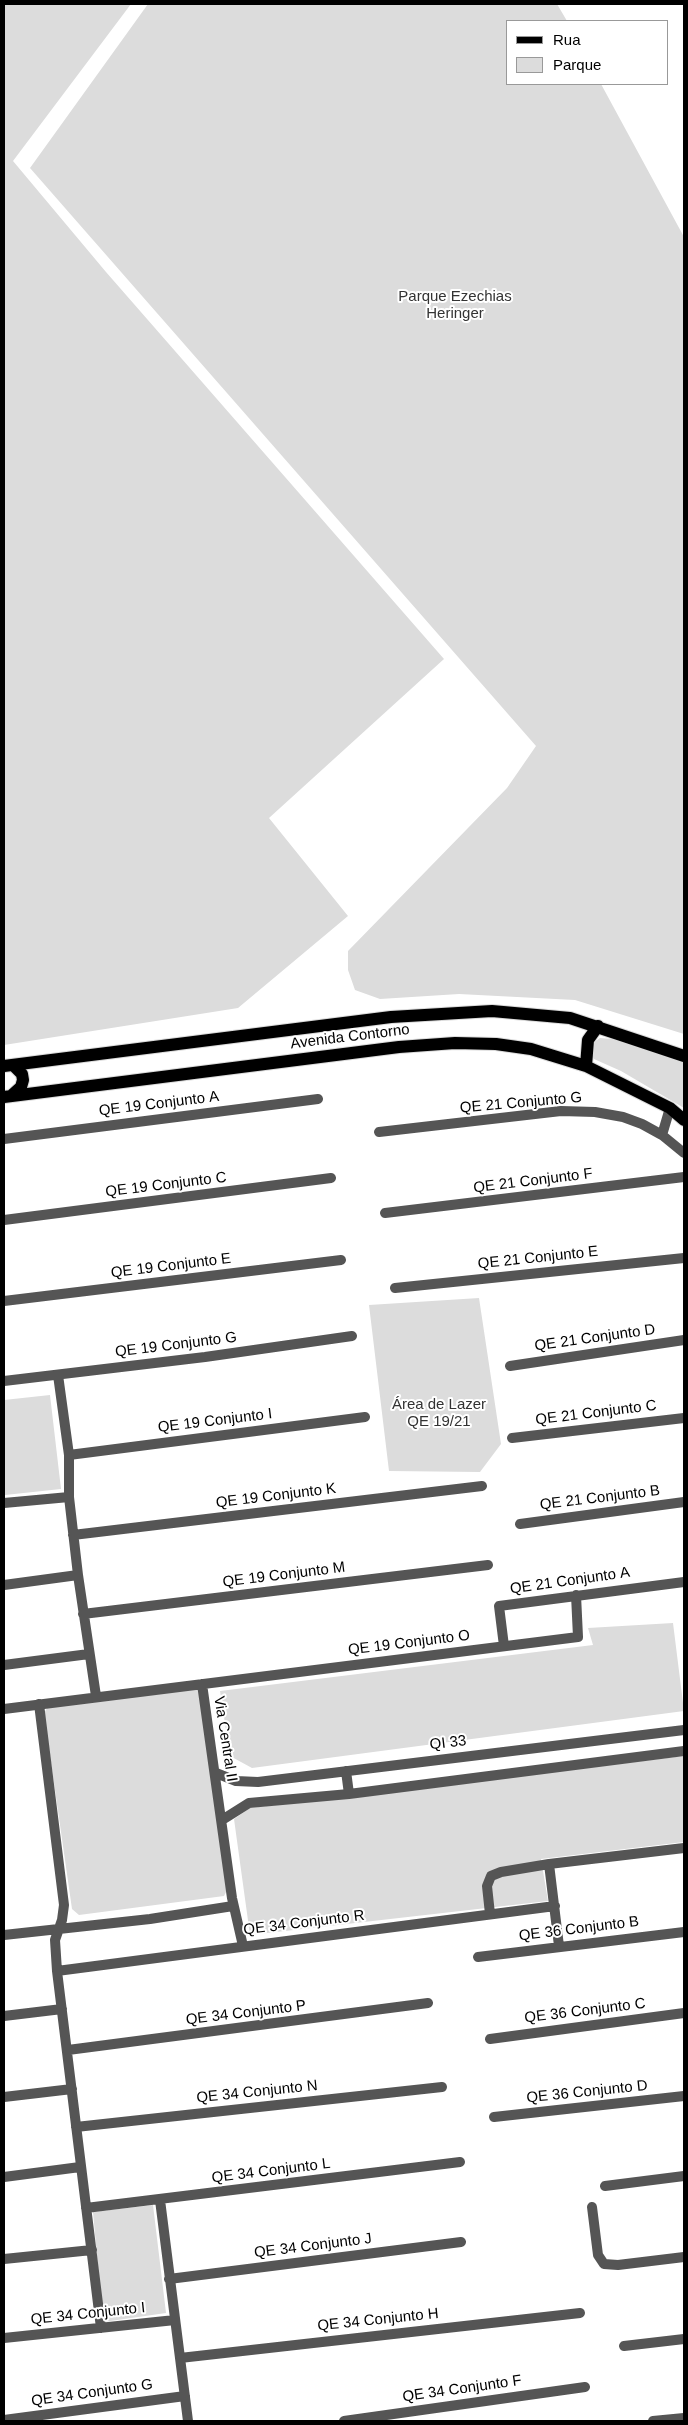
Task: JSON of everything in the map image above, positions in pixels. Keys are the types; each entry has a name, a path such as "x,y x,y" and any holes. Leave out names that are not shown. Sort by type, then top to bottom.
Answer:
{"main road":[{"name":"Avenida Contorno","path":"8,1065 241,1035 447,1012 492,1010 570,1018 684,1056"},
{"path":"586,1066 588,1040 598,1026"},
{"name":"Avenida Contorno","path":"7,1096 399,1047 455,1043 496,1044 531,1049 586,1066 670,1108 684,1120"},
{"path":"7,1096 21,1087 23,1080 22,1074 8,1065"}],"street":[{"name":"QE 19 Conjunto A","path":"4,1139 318,1099"},
{"path":"670,1108 662,1135 684,1152"},
{"name":"QE 21 Conjunto G","path":"379,1132 561,1111 594,1112 623,1117 662,1135"},
{"name":"QE 21 Conjunto F","path":"385,1213 684,1177"},
{"name":"QE 19 Conjunto C","path":"4,1220 331,1178"},
{"name":"QE 21 Conjunto E","path":"395,1288 684,1258"},
{"name":"QE 19 Conjunto E","path":"4,1301 342,1260"},
{"name":"QE 19 Conjunto G","path":"4,1381 205,1357 352,1336"},
{"name":"QE 21 Conjunto D","path":"510,1366 684,1340"},
{"path":"58,1375 69,1455 69,1497 73,1535 96,1696"},
{"name":"QE 19 Conjunto I","path":"69,1455 365,1417"},
{"name":"QE 21 Conjunto C","path":"512,1438 684,1418"},
{"name":"QE 19 Conjunto K","path":"73,1535 482,1486"},
{"path":"4,1503 69,1497"},
{"name":"QE 21 Conjunto B","path":"520,1524 684,1502"},
{"name":"QE 19 Conjunto M","path":"83,1614 488,1565"},
{"path":"4,1584 78,1575"},
{"name":"QE 21 Conjunto A","path":"504,1646 499,1606 684,1582"},
{"name":"QE 19 Conjunto O","path":"202,1684 578,1637 576,1595"},
{"path":"4,1665 89,1654"},
{"name":"Via Central II","path":"4,1709 202,1684 216,1773 233,1906 243,1946"},
{"path":"39,1704 64,1905 55,1948 57,1971 100,2328"},
{"name":"QI 33","path":"216,1773 236,1781 258,1782 684,1730"},
{"path":"222,1820 249,1803 349,1794 684,1751"},
{"path":"346,1770 349,1794"},
{"path":"490,1914 487,1886 491,1876 501,1872 548,1864 684,1848"},
{"path":"548,1864 559,1946"},
{"path":"4,1935 150,1919 233,1906"},
{"name":"QE 34 Conjunto R","path":"57,1971 555,1906"},
{"name":"QE 36 Conjunto B","path":"478,1957 684,1932"},
{"name":"QE 34 Conjunto P","path":"68,2050 428,2003"},
{"path":"4,2016 62,2009"},
{"name":"QE 36 Conjunto C","path":"490,2038 684,2013"},
{"name":"QE 34 Conjunto N","path":"76,2127 442,2087"},
{"path":"4,2096 72,2089"},
{"name":"QE 36 Conjunto D","path":"494,2117 684,2096"},
{"name":"QE 34 Conjunto L","path":"86,2208 460,2162"},
{"path":"4,2177 80,2167"},
{"path":"605,2186 684,2176"},
{"path":"160,2200 188,2421"},
{"path":"592,2207 598,2255 604,2264 618,2265 684,2258"},
{"name":"QE 34 Conjunto J","path":"169,2279 461,2242"},
{"path":"4,2259 92,2250"},
{"name":"QE 34 Conjunto H","path":"180,2358 580,2313"},
{"name":"QE 34 Conjunto I","path":"4,2338 175,2320"},
{"path":"624,2346 684,2339"},
{"name":"QE 34 Conjunto F","path":"344,2421 585,2388"},
{"name":"QE 34 Conjunto G","path":"4,2420 185,2396"},
{"path":"653,2421 684,2418"}],"green space":[{"path":"4,4 131,4 13,161 106,272 444,659 269,818 348,916 238,1008 4,1045"},
{"name":"Parque Ezechias Heringer","path":"148,4 557,4 566,20 506,20 506,85 602,85 684,237 684,1034 575,1000 459,994 380,999 355,990 348,970 348,951 507,788 536,746 30,168"},
{"path":"600,1038 613,1039 684,1062 684,1108 621,1071 594,1059 590,1052 591,1044"},
{"name":"Área de Lazer QE 19/21","path":"479,1298 501,1444 480,1472 389,1471 369,1305"},
{"path":"50,1395 61,1489 5,1495 4,1400"},
{"path":"673,1623 684,1711 252,1768 230,1756 220,1691 593,1645 588,1628"},
{"path":"195,1686 205,1696 228,1888 224,1896 79,1915 72,1909 44,1713 49,1705"},
{"path":"684,1756 684,1842 541,1859 548,1901 250,1935 234,1819 250,1808"},
{"path":"153,2205 166,2313 103,2322 93,2212"}]}
